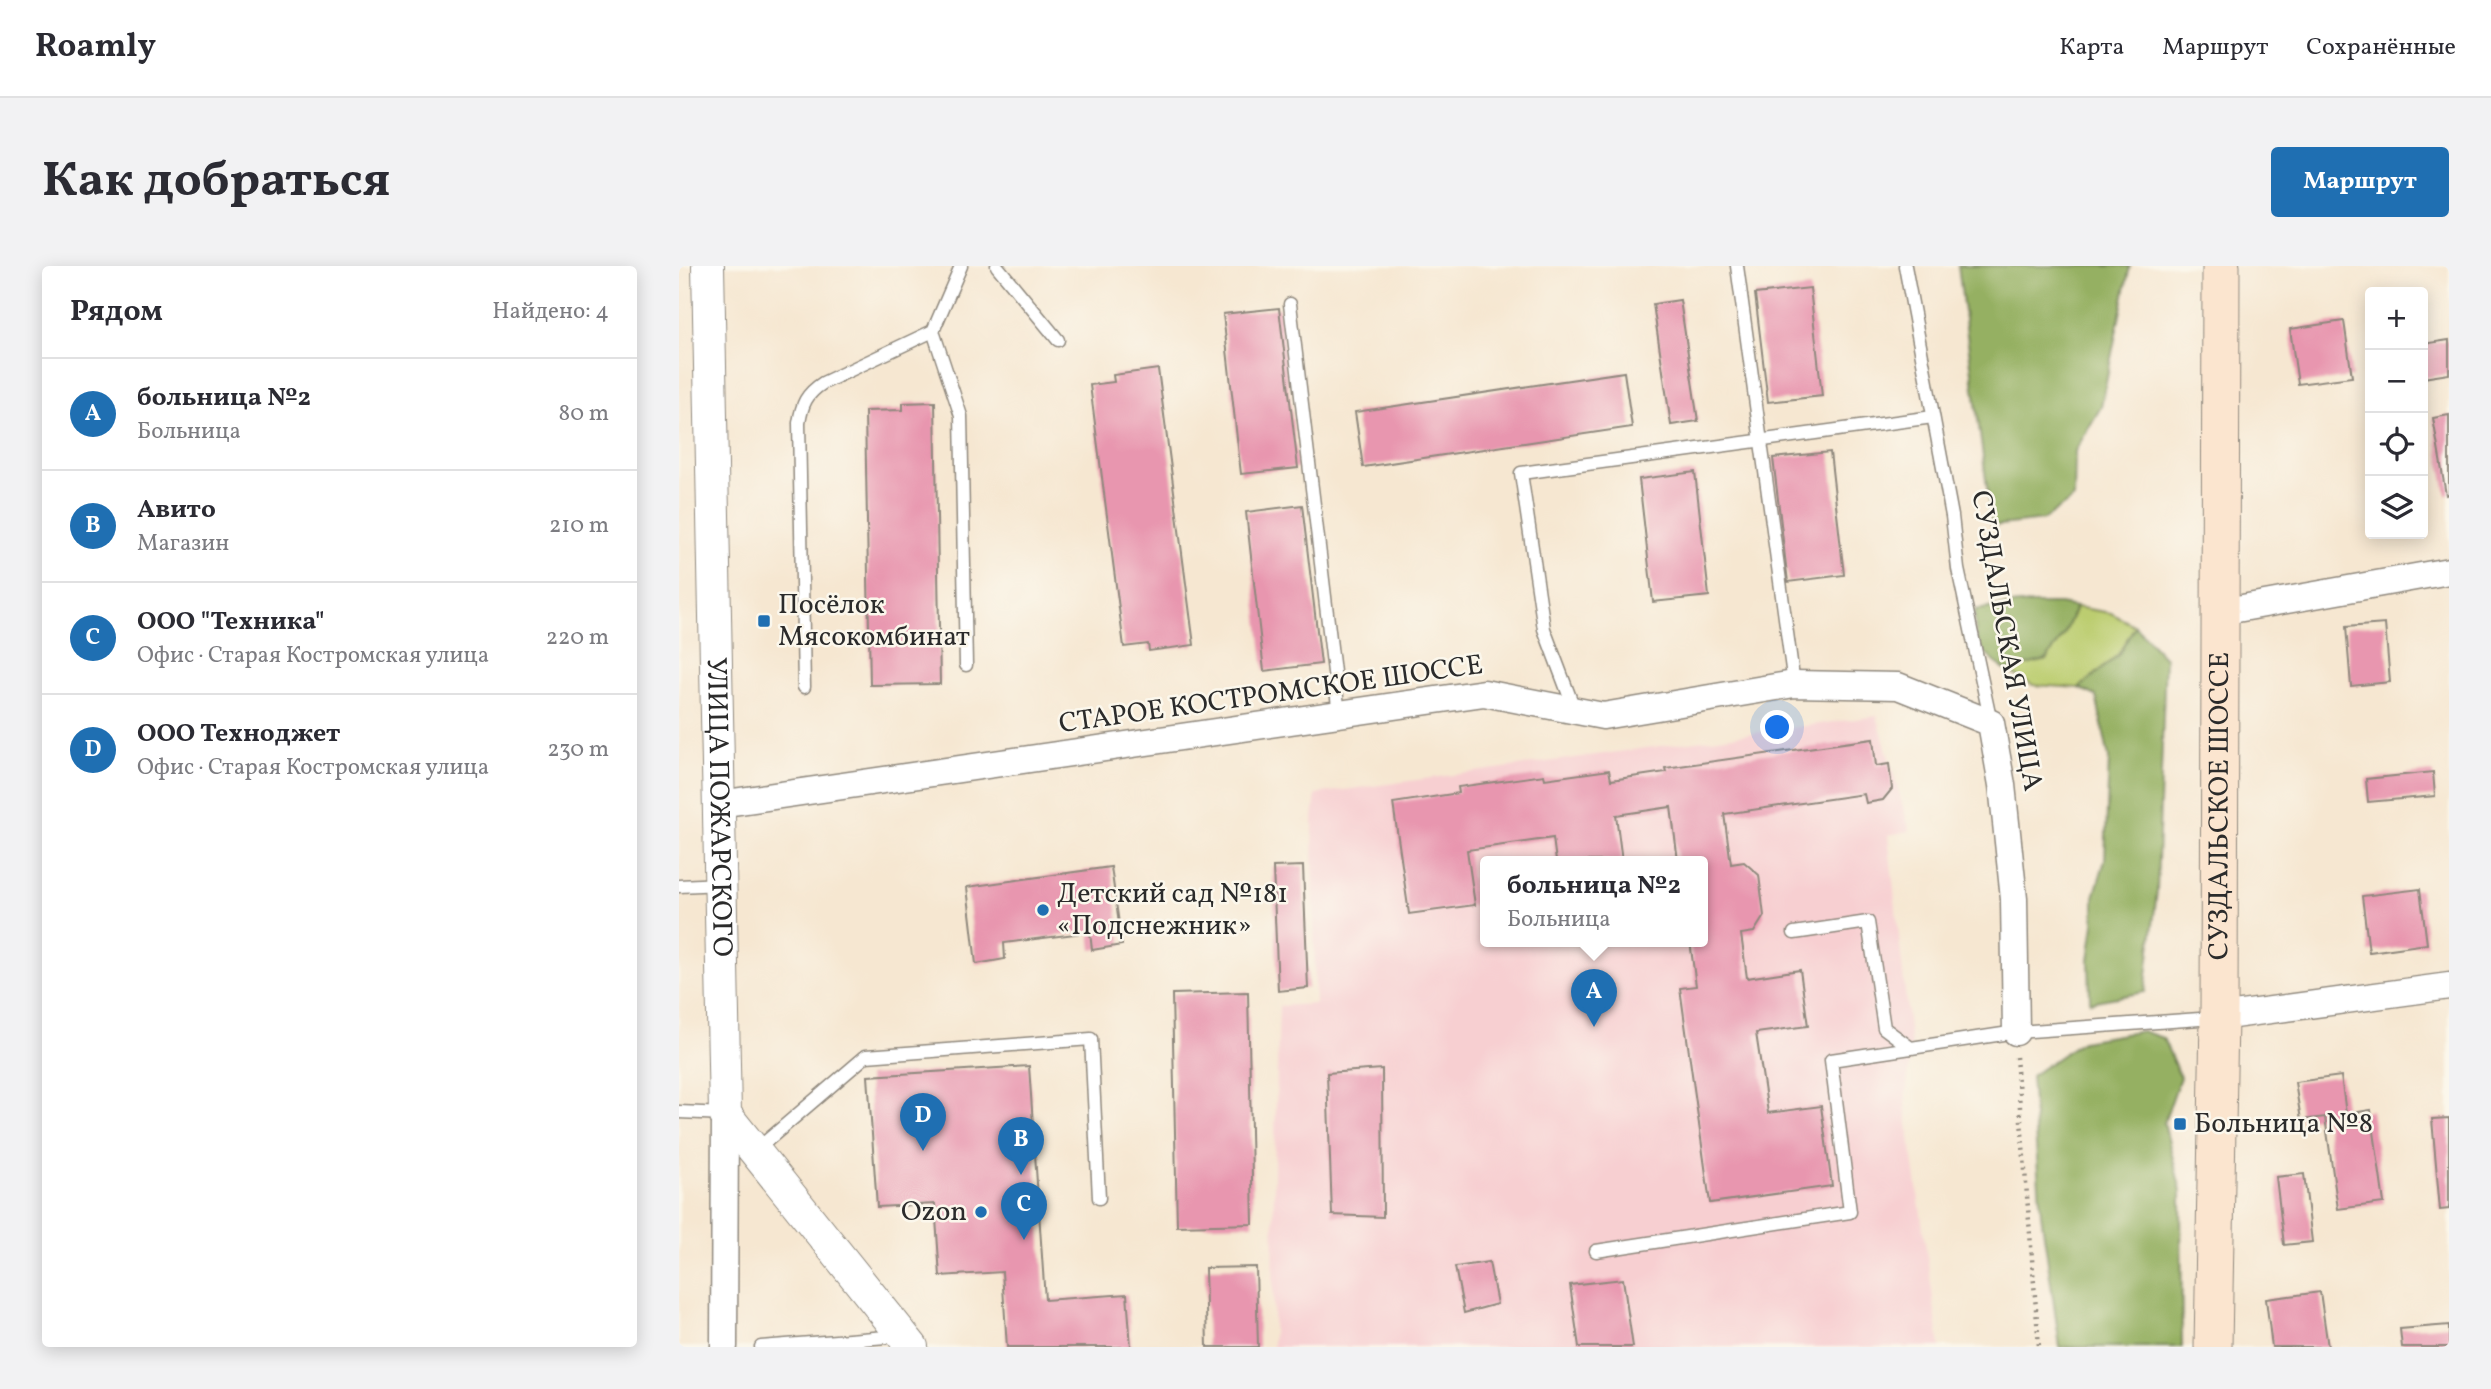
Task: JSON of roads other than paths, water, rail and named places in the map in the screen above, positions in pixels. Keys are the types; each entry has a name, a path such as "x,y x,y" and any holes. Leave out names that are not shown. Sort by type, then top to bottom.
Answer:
{"main road":[{"name":"СУЗДАЛЬСКОЕ ШОССЕ","path":"2213,1347 2219,1017 2221,266"}],"street":[{"name":"УЛИЦА ПОЖАРСКОГО","path":"708,266 725,1114 724,1347"},
{"path":"2220,612 2449,570"},
{"name":"СТАРОЕ КОСТРОМСКОЕ ШОССЕ","path":"719,804 1484,693 1604,716 1794,684 1898,686 1991,723"},
{"name":"СУЗДАЛЬСКАЯ УЛИЦА","path":"1991,723 2003,785 2014,899 2016,1032"},
{"path":"2219,1017 2449,986"},
{"path":"725,1114 907,1342"}],"lane":[{"path":"804,687 799,423 801,405 809,392 823,383 933,331 961,266"},
{"path":"997,266 1058,340"},
{"path":"1737,266 1794,684"},
{"name":"СУЗДАЛЬСКАЯ УЛИЦА","path":"1905,266 1952,516 1958,569 1991,723"},
{"path":"1290,304 1339,714"},
{"path":"933,331 961,416 966,665"},
{"path":"1575,711 1544,629 1521,473 1933,417"},
{"path":"679,886 721,884"},
{"path":"1794,933 1868,922 1884,1028 1911,1048"},
{"path":"1596,1251 1850,1212 1831,1060 2016,1032 2219,1017"},
{"path":"754,1151 866,1056 1091,1039 1099,1198"},
{"path":"679,1112 725,1114"},
{"path":"761,1347 907,1342"}],"place":[{"name":"Посёлок Мясокомбинат","path":"764,621"},
{"name":"Детский сад №181 «Подснежник»","path":"1043,910"},
{"name":"больница №2","path":"1594,1027"},
{"name":"Больница №8","path":"2180,1124"},
{"name":"ООО Техноджет","path":"923,1151"},
{"name":"Авито","path":"1021,1175"},
{"name":"Ozon","path":"981,1212"},
{"name":"ООО \"Техника\"","path":"1024,1240"}]}
